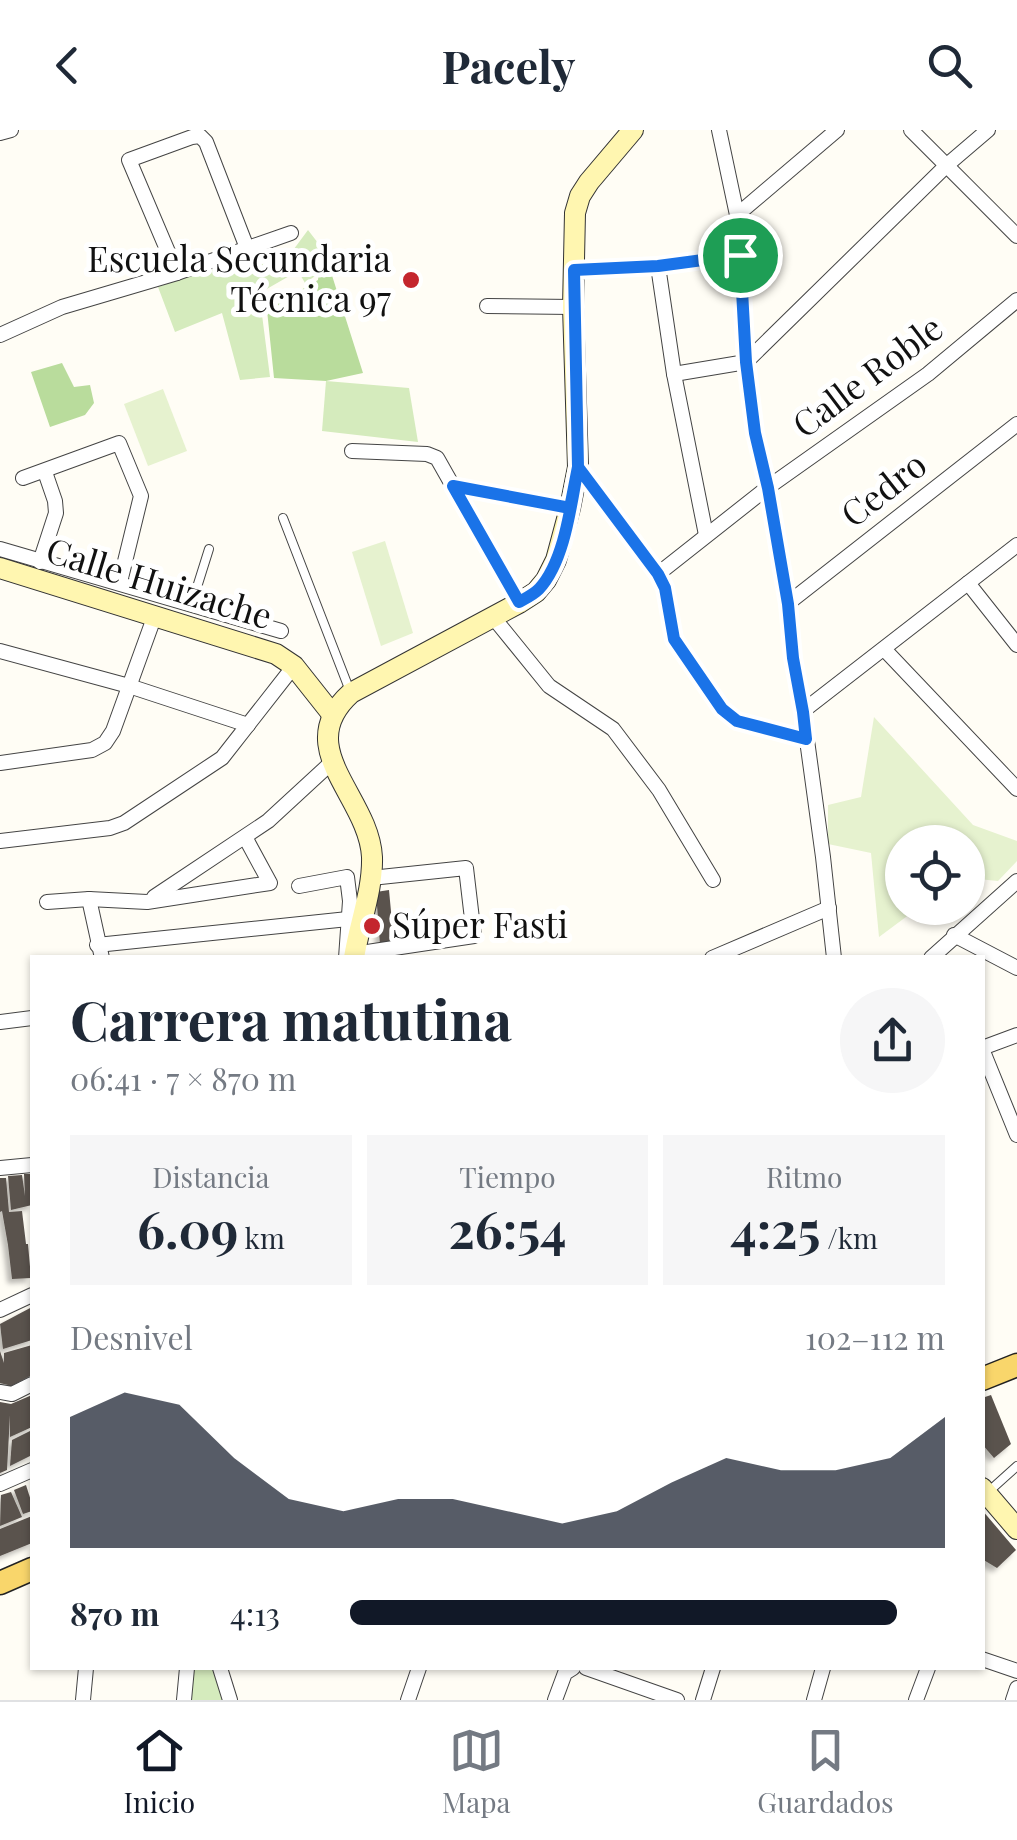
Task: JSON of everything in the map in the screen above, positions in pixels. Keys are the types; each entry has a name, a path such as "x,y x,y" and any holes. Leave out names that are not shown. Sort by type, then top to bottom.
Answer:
{"main road":[{"path":"351,955 371,878 372,858 366,828 327,746 332,714 351,693 519,602 546,580 556,560 578,467 573,308 575,213 589,182 634,130"},
{"name":"Calle Huizache","path":"0,568 276,654 294,666 332,714"},
{"path":"985,1378 1017,1365"},
{"path":"985,1496 1017,1529"},
{"path":"0,1568 30,1555"},
{"path":"0,1583 30,1570"}],"street":[{"path":"0,133 11,130"},
{"path":"719,130 737,215 746,362 755,433 788,604 834,955"},
{"path":"737,215 837,130"},
{"path":"911,130 1016,232"},
{"path":"674,374 746,362 947,165 988,130"},
{"path":"178,273 129,160 200,136 206,142 248,248"},
{"path":"0,335 62,308 290,234"},
{"path":"574,270 658,266 740,255"},
{"path":"658,266 674,374 706,535"},
{"name":"Calle Roble","path":"658,574 768,488 928,374 1017,300"},
{"path":"487,306 573,308"},
{"name":"Cedro","path":"788,604 1017,424"},
{"path":"23,478 119,443 141,496 120,582"},
{"path":"352,451 427,454 437,458 519,602"},
{"path":"578,467 658,574 665,588 674,639 722,709 737,721 806,739"},
{"path":"40,562 56,513 44,472"},
{"path":"453,486 570,508"},
{"path":"803,712 1017,545"},
{"name":"Calle Huizache","path":"0,548 282,631"},
{"path":"968,583 1017,645"},
{"path":"0,763 99,747 113,731 154,615"},
{"path":"493,617 550,686 613,729 658,790 713,880"},
{"path":"884,649 1017,789"},
{"path":"0,651 130,686 248,725"},
{"path":"0,841 124,823 222,758 294,666"},
{"path":"147,902 268,822 332,762"},
{"path":"48,902 147,902 270,883 244,837"},
{"path":"357,955 474,936 466,868 371,878"},
{"path":"300,886 348,877 351,955"},
{"path":"934,955 1017,882"},
{"path":"89,899 100,952 348,919"},
{"path":"719,955 828,908"},
{"path":"954,935 1017,968"},
{"path":"0,1022 30,1018"},
{"path":"985,1033 1001,1041"},
{"path":"985,1047 1017,1035"},
{"path":"985,1055 1017,1135"},
{"path":"0,1168 30,1165"},
{"path":"0,1310 30,1296"},
{"path":"0,1392 12,1394 30,1385"},
{"path":"0,1484 30,1471"},
{"path":"985,1660 1017,1671"},
{"path":"83,1700 86,1670"},
{"path":"184,1700 186,1670"},
{"path":"221,1670 230,1700"},
{"path":"408,1700 419,1670"},
{"path":"555,1700 570,1670"},
{"path":"592,1670 678,1700"},
{"path":"704,1700 713,1670"},
{"path":"814,1700 822,1670"},
{"path":"916,1700 927,1670"},
{"path":"1013,1700 1017,1688"}],"lane":[{"path":"283,518 351,693"},
{"path":"192,603 209,549"},
{"path":"233,616 243,599"},
{"path":"985,1494 1017,1466"}],"green space":[{"path":"308,230 318,243 318,274 305,283 298,271 265,290 270,302 261,307 270,377 240,380 222,313 175,332 158,287 215,267 222,275 288,257"},
{"path":"322,244 363,373 326,381 274,378 267,310 318,280"},
{"path":"62,363 74,387 90,385 94,403 85,415 50,427 31,372"},
{"path":"326,381 409,388 418,442 322,431"},
{"path":"163,389 187,451 148,466 124,404"},
{"path":"385,541 413,633 381,646 352,552"},
{"path":"874,717 973,825 885,825 885,925 895,925 879,937 871,853 828,844 828,805 861,797"},
{"path":"985,829 1017,841 1017,861 998,881 985,880"},
{"path":"192,1670 217,1670 226,1700 189,1700"}],"building":[{"path":"389,890 394,944 380,945 376,892"},
{"path":"24,1174 30,1174 30,1205 11,1210 8,1176 22,1175 25,1196"},
{"path":"0,1178 6,1178 9,1212 22,1211 30,1278 12,1279 0,1212"},
{"path":"30,1308 30,1341 3,1349 0,1324"},
{"path":"30,1346 30,1376 9,1387 0,1383 0,1351 4,1363 4,1353"},
{"path":"991,1395 1011,1444 994,1458 985,1448 985,1397"},
{"path":"30,1396 30,1428 10,1437 10,1415 7,1470 0,1473 0,1402 11,1404"},
{"path":"30,1431 30,1456 10,1466 12,1440"},
{"path":"26,1485 30,1512 23,1514 14,1490"},
{"path":"11,1492 22,1517 0,1526 1,1495"},
{"path":"985,1514 1016,1550 997,1568 985,1561"},
{"path":"30,1517 30,1544 0,1556 0,1529"}],"place":[{"name":"Escuela Secundaria Técnica 97","path":"411,280"},
{"name":"Súper Fasti","path":"372,926"}],"route":[{"path":"740,255 658,266 574,270 578,467 570,508 453,486 519,602 536,592 556,560 564,535 570,508 578,467 658,574 665,588 674,639 722,709 737,721 806,739 788,604 755,433 746,362 740,255"}]}
